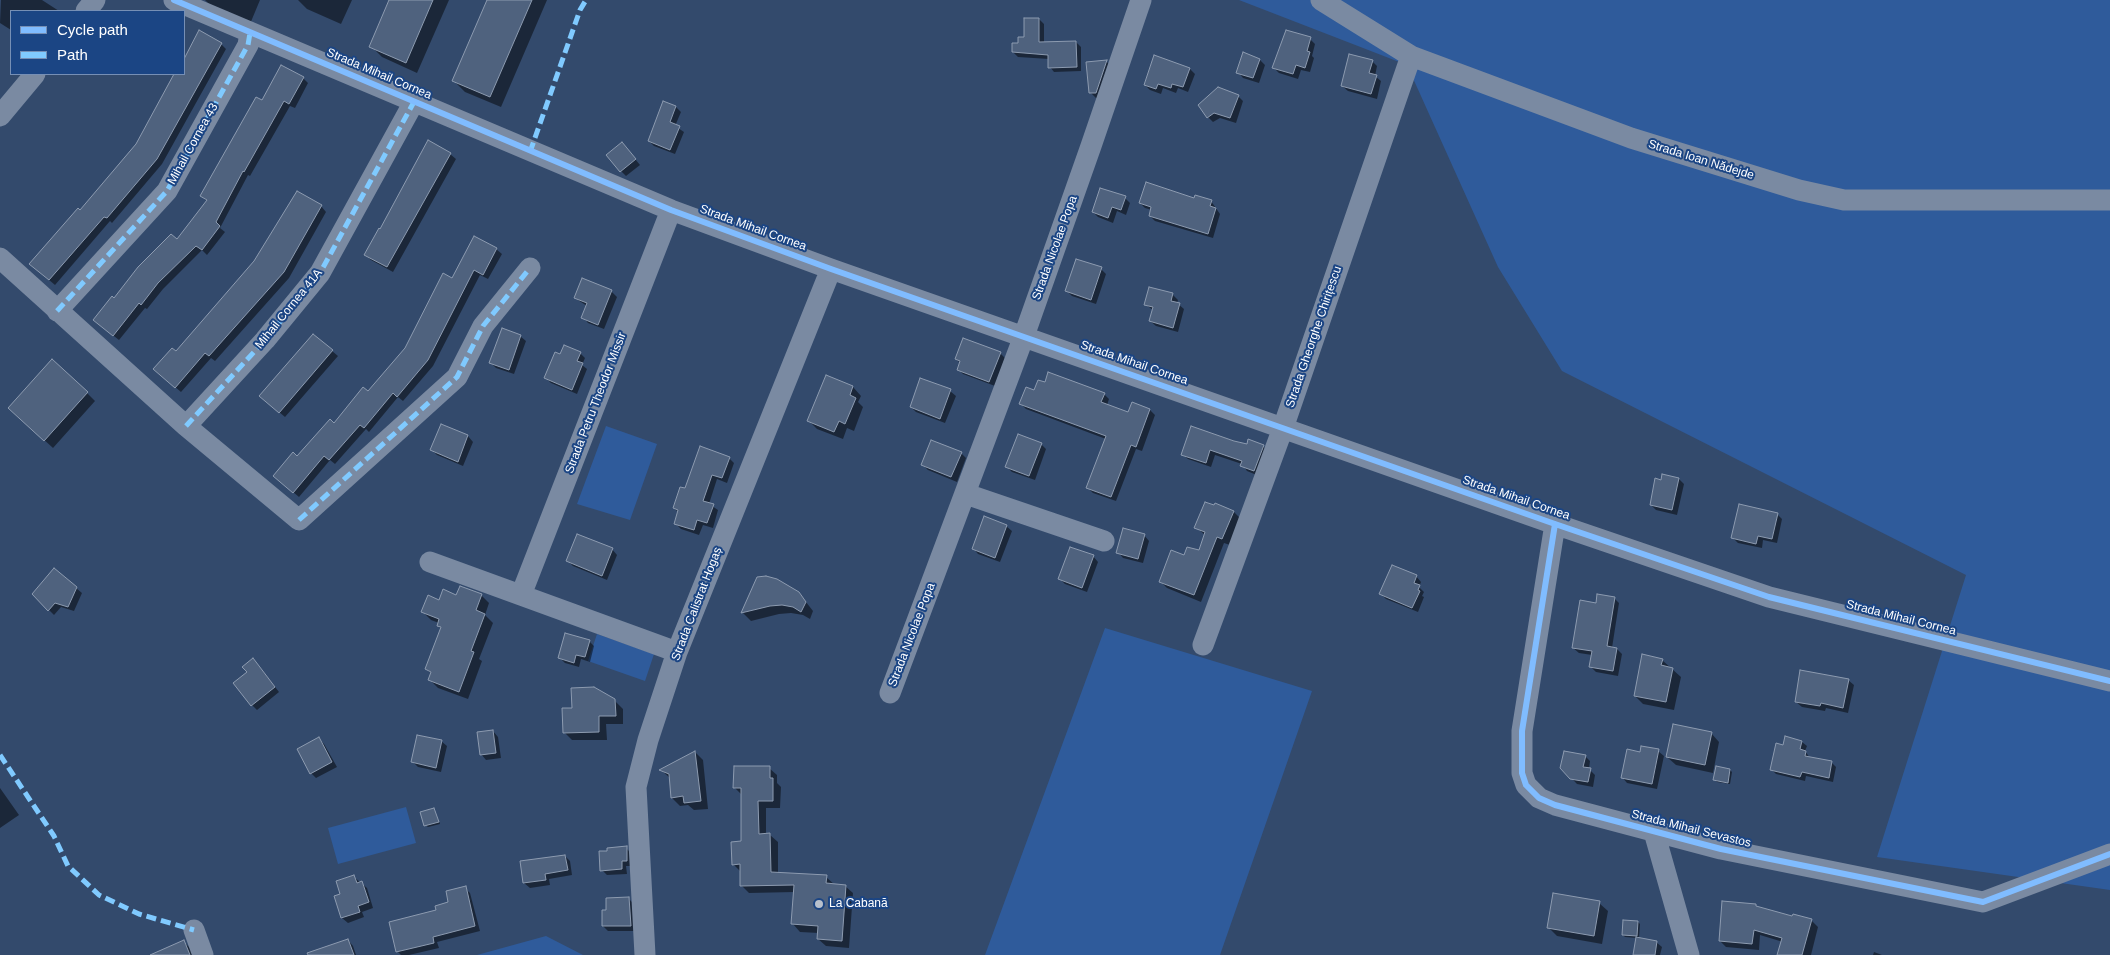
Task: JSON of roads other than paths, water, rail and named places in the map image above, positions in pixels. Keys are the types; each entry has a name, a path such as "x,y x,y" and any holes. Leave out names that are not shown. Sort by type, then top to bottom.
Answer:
{"street":[{"path":"87,10 95,0"},
{"name":"Strada Mihail Cornea","path":"174,0 671,210 831,269 1555,524 1769,597 2110,681"},
{"name":"Strada Nicolae Popa","path":"890,692 1024,336 1092,146 1141,0"},
{"name":"Strada Ioan Nădejde","path":"1321,0 1411,56 1631,138 1799,190 1844,200 2110,200"},
{"name":"Mihail Cornea 43","path":"57,311 168,191 248,44 250,33"},
{"name":"Strada Gheorghe Chirițescu","path":"1203,645 1284,428 1411,56"},
{"path":"0,116 34,75"},
{"name":"Mihail Cornea 41A","path":"186,426 265,340 320,273 414,100"},
{"name":"Strada Petru Theodor Missir","path":"521,595 671,210"},
{"path":"0,258 186,426 299,520 457,377 483,326 530,268"},
{"name":"Strada Calistrat Hogaș","path":"644,955 636,787 648,740 677,652 831,269"},
{"path":"966,494 1104,541"},
{"name":"Strada Mihail Sevastos","path":"1555,524 1522,731 1522,773 1526,785 1539,798 1555,805 1721,850 1983,902 2110,854"},
{"path":"430,562 677,652"},
{"path":"1654,832 1689,955"},
{"path":"194,930 203,955"}],"place":[{"name":"La Cabană","path":"819,904"}]}
